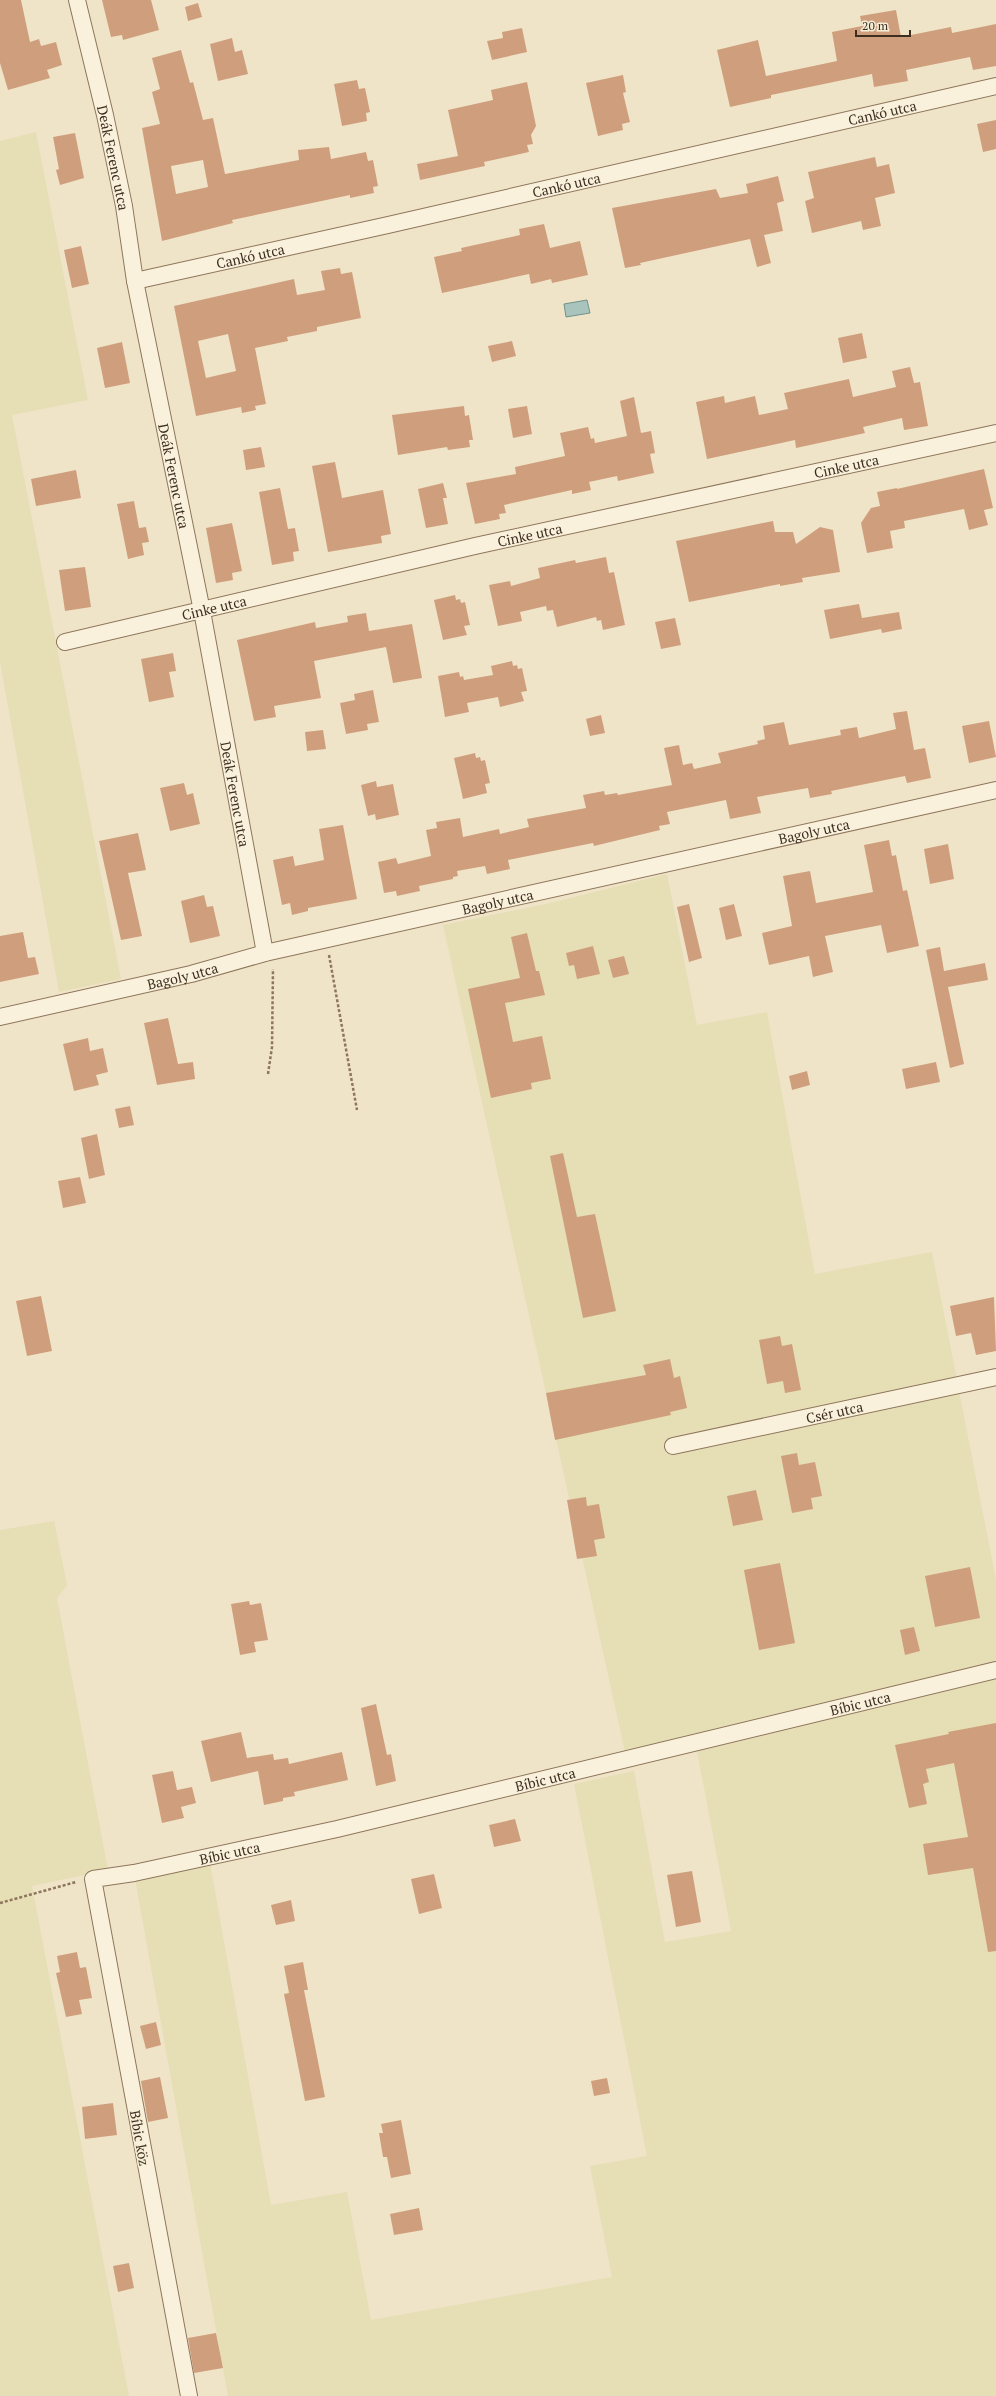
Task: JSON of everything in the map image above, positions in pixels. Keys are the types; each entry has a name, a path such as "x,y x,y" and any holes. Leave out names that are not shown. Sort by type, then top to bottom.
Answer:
{"street":[{"name":"Deák Ferenc utca","path":"77,0 105,115 124,206 135,281 202,610 268,953"},
{"name":"Cankó utca","path":"135,281 388,225 996,86"},
{"name":"Cinke utca","path":"65,642 464,548 996,433"},
{"name":"Bagoly utca","path":"0,1017 191,974 268,953 996,790"},
{"name":"Csér utca","path":"673,1446 996,1377"},
{"name":"Bíbic utca","path":"93,1879 134,1873 337,1829 996,1670"},
{"name":"Bíbic köz","path":"93,1879 189,2396"}],"path":[{"path":"327,941 357,1110"},
{"path":"268,953 272,1047 268,1074"},
{"path":"0,1903 36,1892 93,1879"}],"shaded area":[{"path":"36,132 88,400 12,415 121,979 59,992 0,662 0,141"},
{"path":"667,874 697,1025 767,1012 815,1274 932,1252 996,1580 996,2396 228,2396 134,1873 209,1857 271,2205 347,2192 371,2320 612,2277 590,2166 647,2156 574,1784 634,1771 665,1942 731,1931 694,1735 625,1752 443,925 546,904"},
{"path":"54,1521 67,1585 57,1598 108,1870 32,1886 129,2396 0,2396 0,1530"}],"water":[{"path":"587,300 590,313 566,317 564,304"}],"building":[{"path":"0,0 21,0 30,42 39,39 41,46 56,42 62,65 47,70 50,78 8,90 0,63"},
{"path":"102,0 151,0 159,30 123,40 122,35 111,37"},
{"path":"198,3 202,17 188,21 185,7"},
{"path":"896,10 901,37 951,27 952,33 996,24 996,66 973,70 970,57 906,70 908,81 874,87 872,74 771,95 771,98 730,107 717,50 758,40 766,76 837,61 832,32 862,26 860,16"},
{"path":"522,28 527,52 492,60 487,41 503,38 502,32"},
{"path":"232,38 235,52 242,50 248,74 218,81 210,44"},
{"path":"181,50 190,83 193,82 203,120 213,118 225,174 299,160 298,150 329,147 331,159 366,152 368,161 373,160 378,186 373,187 374,193 350,198 350,195 232,220 233,223 162,241 142,128 160,124 152,92 160,89 152,58","holes":["203,160 208,187 176,194 171,166"]},
{"path":"623,75 626,92 623,93 630,122 622,124 623,130 598,136 586,83"},
{"path":"357,80 359,89 365,88 370,112 366,113 367,121 342,126 334,84"},
{"path":"527,82 536,126 531,135 533,144 527,145 529,152 484,162 485,166 420,180 417,164 458,156 448,110 493,100 491,90"},
{"path":"996,120 996,149 983,152 977,124"},
{"path":"75,133 84,178 60,185 56,170 59,169 53,137"},
{"path":"875,157 877,167 889,164 895,193 875,198 881,226 863,230 861,221 812,233 805,201 814,198 808,172"},
{"path":"778,176 784,201 777,203 783,231 764,235 771,263 757,267 750,239 640,263 641,265 625,268 612,208 716,189 720,198 748,193 746,184"},
{"path":"544,224 550,248 580,241 588,275 552,283 551,279 531,284 529,274 442,293 434,257 462,251 461,248 520,235 519,229"},
{"path":"81,246 89,284 72,288 64,250"},
{"path":"340,268 341,274 352,272 361,318 317,327 317,331 287,337 288,341 255,348 266,404 255,406 256,410 242,413 241,407 196,416 174,306 294,279 297,295 325,290 321,271","holes":["228,334 236,371 206,378 198,341"]},
{"path":"862,333 867,358 843,363 838,338"},
{"path":"512,341 516,356 492,362 488,346"},
{"path":"122,342 130,383 105,388 97,348"},
{"path":"910,367 914,383 920,382 928,426 904,430 902,418 863,427 865,433 796,448 795,440 707,459 696,402 724,396 725,403 755,396 759,415 788,409 784,393 849,379 853,397 896,387 892,371"},
{"path":"634,397 641,433 651,431 655,453 650,454 654,473 618,481 617,476 589,482 591,490 572,494 572,490 504,505 506,513 499,514 500,519 475,524 466,483 516,474 515,467 565,456 560,433 588,427 591,439 594,438 595,443 627,436 620,401"},
{"path":"464,406 465,416 469,415 473,440 469,440 470,447 448,450 447,447 398,455 392,415"},
{"path":"527,406 532,434 513,438 508,409"},
{"path":"261,447 265,467 246,470 243,450"},
{"path":"335,462 342,498 383,490 391,534 381,536 382,543 328,552 312,466"},
{"path":"984,469 993,508 984,510 988,525 969,530 964,509 904,521 905,528 890,531 893,548 867,553 861,523 871,508 880,506 877,492 897,489"},
{"path":"76,470 81,498 36,506 31,479"},
{"path":"443,483 447,498 443,498 448,524 426,528 418,489"},
{"path":"280,488 288,529 295,528 299,551 293,552 294,561 272,565 259,492"},
{"path":"134,501 139,528 146,527 149,542 142,543 144,555 128,559 117,504"},
{"path":"773,521 775,532 793,532 796,544 820,527 833,530 840,572 802,578 803,582 780,586 780,584 689,602 676,541"},
{"path":"232,523 242,571 232,573 233,580 216,583 206,528"},
{"path":"606,557 609,573 614,572 625,625 603,630 601,620 597,621 596,617 557,627 553,610 547,611 546,606 520,612 522,621 498,626 489,585 510,581 511,586 540,578 538,568 575,560 576,563"},
{"path":"85,567 91,607 65,611 59,570"},
{"path":"455,595 456,600 460,599 461,603 465,602 470,625 464,626 467,635 443,640 434,600"},
{"path":"859,604 862,618 899,612 902,629 882,633 881,629 830,639 824,610"},
{"path":"366,613 369,631 412,624 422,678 393,683 386,647 314,661 321,698 274,706 276,717 254,721 237,640 315,622 316,628 348,622 347,616"},
{"path":"675,618 681,645 661,649 655,622"},
{"path":"173,653 176,671 169,672 174,697 149,702 141,659"},
{"path":"512,661 513,666 517,665 518,669 522,668 527,691 521,692 524,701 500,707 498,697 467,703 469,712 445,717 438,676 459,672 460,677 463,676 464,680 493,675 491,666"},
{"path":"373,690 379,722 367,724 368,730 346,734 340,703 355,700 354,694"},
{"path":"907,711 914,750 925,748 931,778 907,783 905,776 831,791 832,794 810,798 808,788 757,797 761,813 730,819 726,800 667,812 670,824 659,826 660,830 594,846 593,843 508,860 510,869 487,874 485,866 457,871 458,876 453,877 453,879 419,886 420,891 397,896 396,891 384,893 378,862 396,858 398,864 431,856 426,830 437,828 436,822 460,818 463,837 499,829 500,834 529,827 527,819 586,808 583,795 604,791 605,795 617,793 618,795 672,785 664,748 679,745 683,765 692,763 694,769 721,763 718,753 758,744 757,741 765,739 763,726 784,722 789,745 841,735 840,730 857,727 859,738 896,729 893,713"},
{"path":"601,715 605,733 590,736 586,719"},
{"path":"989,721 996,757 969,763 962,726"},
{"path":"323,730 326,749 307,751 305,732"},
{"path":"475,753 476,758 480,757 481,761 485,760 490,783 485,784 487,793 463,799 454,758"},
{"path":"376,781 377,787 393,784 399,815 376,820 375,814 368,816 361,785"},
{"path":"184,783 187,795 193,793 200,824 170,831 160,788"},
{"path":"343,825 357,899 308,908 308,911 292,915 290,903 282,905 273,860 293,856 295,866 324,860 319,829"},
{"path":"138,833 146,870 128,873 142,936 121,940 99,841"},
{"path":"889,840 892,856 896,855 903,891 907,890 919,946 887,953 881,925 825,936 833,972 813,977 809,956 769,965 762,933 792,926 783,876 810,871 816,903 873,892 864,845"},
{"path":"948,844 954,879 930,884 924,849"},
{"path":"204,895 207,907 213,906 220,936 190,943 181,901"},
{"path":"689,904 702,958 689,962 677,907"},
{"path":"734,904 742,936 726,940 719,908"},
{"path":"23,932 28,958 35,957 39,974 0,982 0,936"},
{"path":"527,933 536,971 539,971 545,995 505,1003 513,1042 542,1036 551,1079 531,1083 532,1089 491,1098 468,989 520,978 511,937"},
{"path":"593,946 600,974 577,979 574,965 569,966 566,953"},
{"path":"940,947 944,971 985,963 988,980 948,987 964,1064 950,1068 926,950"},
{"path":"624,956 629,974 613,978 608,960"},
{"path":"168,1018 178,1064 193,1062 195,1079 157,1085 144,1023"},
{"path":"88,1038 90,1051 103,1048 108,1072 96,1075 99,1085 74,1091 63,1044"},
{"path":"936,1062 940,1082 906,1089 902,1069"},
{"path":"807,1071 810,1085 792,1090 789,1076"},
{"path":"130,1106 134,1125 119,1128 115,1109"},
{"path":"97,1134 105,1175 89,1179 81,1138"},
{"path":"563,1153 577,1217 595,1214 616,1311 583,1318 550,1156"},
{"path":"80,1177 86,1203 63,1208 58,1181"},
{"path":"41,1296 52,1351 27,1356 16,1301"},
{"path":"994,1297 996,1351 976,1355 971,1333 956,1336 950,1306"},
{"path":"780,1336 782,1346 792,1344 801,1390 785,1393 783,1381 767,1384 759,1340"},
{"path":"670,1359 674,1378 680,1376 687,1408 670,1412 671,1415 555,1440 546,1393 646,1375 643,1365"},
{"path":"797,1453 799,1465 815,1462 822,1496 811,1498 813,1509 792,1513 781,1456"},
{"path":"756,1490 763,1520 733,1526 727,1496"},
{"path":"586,1497 587,1506 599,1504 605,1538 594,1540 597,1556 577,1559 567,1500"},
{"path":"780,1563 795,1643 759,1650 744,1570"},
{"path":"970,1567 980,1618 935,1627 925,1576"},
{"path":"249,1601 250,1605 261,1603 268,1640 254,1642 256,1652 240,1655 231,1604"},
{"path":"914,1627 920,1651 905,1655 900,1630"},
{"path":"376,1704 387,1755 391,1754 396,1781 376,1786 361,1708"},
{"path":"996,1723 996,1951 988,1952 973,1868 928,1875 923,1844 968,1837 954,1763 926,1769 929,1782 923,1784 927,1804 909,1808 895,1745 949,1734 948,1732"},
{"path":"241,1732 247,1758 273,1754 274,1760 288,1758 289,1764 342,1752 348,1780 294,1792 295,1796 283,1798 283,1801 264,1805 258,1771 211,1782 201,1741"},
{"path":"173,1771 177,1790 192,1787 196,1803 181,1807 184,1818 162,1823 152,1775"},
{"path":"515,1819 521,1841 494,1847 489,1825"},
{"path":"692,1871 701,1922 676,1927 667,1875"},
{"path":"434,1874 442,1908 419,1914 411,1879"},
{"path":"291,1900 295,1921 276,1925 271,1905"},
{"path":"77,1952 80,1968 86,1967 92,1998 79,2000 82,2014 66,2017 56,1973 60,1972 57,1956"},
{"path":"303,1962 308,1990 304,1990 325,2097 305,2101 284,1994 289,1993 284,1966"},
{"path":"156,2022 161,2045 146,2049 140,2026"},
{"path":"160,2077 168,2118 148,2122 141,2081"},
{"path":"607,2078 610,2093 594,2096 591,2081"},
{"path":"113,2103 117,2135 85,2139 82,2107"},
{"path":"401,2120 411,2174 391,2178 387,2157 383,2157 379,2133 383,2133 381,2124"},
{"path":"419,2208 423,2230 394,2235 390,2214"},
{"path":"129,2263 134,2288 118,2292 113,2266"},
{"path":"216,2333 223,2368 194,2373 188,2338"}]}
